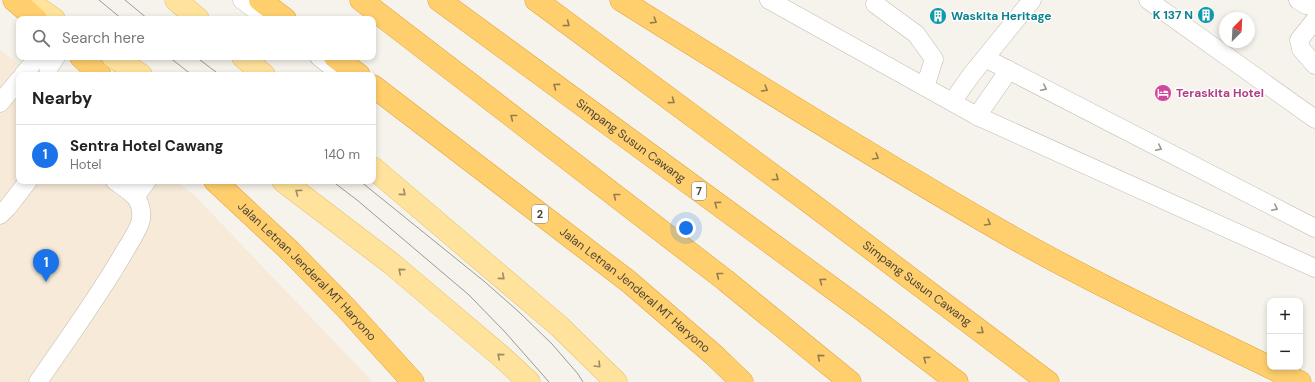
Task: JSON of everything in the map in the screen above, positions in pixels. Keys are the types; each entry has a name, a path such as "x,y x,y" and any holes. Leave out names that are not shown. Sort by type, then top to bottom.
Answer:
{"highway":[{"path":"14,0 33,16"},
{"path":"260,0 281,16"},
{"path":"361,0 725,280 850,382"},
{"name":"Simpang Susun Cawang","path":"439,0 869,315 957,382"},
{"name":"Simpang Susun Cawang","path":"536,0 809,202 1048,382"},
{"path":"621,0 836,133 1004,232 1112,290 1300,382"},
{"path":"83,60 97,72"},
{"path":"339,60 354,72"},
{"name":"Jalan Letnan Jenderal MT Haryono","path":"376,88 628,281 714,355 742,382"},
{"name":"Jalan Letnan Jenderal MT Haryono","path":"218,184 290,251 346,308 414,382"}],"main road":[{"path":"26,0 50,16"},
{"path":"176,0 195,16"},
{"path":"118,60 136,72"},
{"path":"246,60 260,72"},
{"path":"376,171 559,326 616,382"},
{"path":"287,184 392,264 503,358 529,382"}],"lane":[{"path":"242,0 263,16"},
{"path":"769,0 977,116 1315,268"},
{"path":"952,102 1032,0"},
{"path":"1148,0 1169,6 1315,119"},
{"path":"1298,0 1306,5 1315,7"},
{"path":"875,4 916,34 934,60 925,87"},
{"path":"1315,20 1299,40 1301,49 1315,66"},
{"path":"985,58 1315,228"},
{"path":"322,60 338,72"},
{"path":"30,72 48,64"},
{"path":"977,116 1009,70"},
{"path":"0,103 16,84"},
{"path":"376,100 424,133 452,146"},
{"path":"0,215 26,184"},
{"path":"38,382 112,274 141,220 139,203 136,196 119,184"},
{"path":"136,196 144,184"}],"shaded area":[{"path":"0,50 30,72 16,72 16,184 180,184 194,195 373,382 0,382"}],"tram line":[{"path":"99,0 118,16"},
{"path":"125,0 144,16"},
{"path":"173,60 188,72"},
{"path":"200,60 216,72"},
{"path":"336,184 357,200 469,295 505,332 549,382"},
{"path":"364,184 485,282 519,312 552,344 583,382"}],"place":[{"name":"K 137 N","path":"1206,15"},
{"name":"Waskita Heritage","path":"938,16"},
{"name":"Teraskita Hotel","path":"1163,93"},
{"name":"Sentra Hotel Cawang","path":"46,282"}]}
